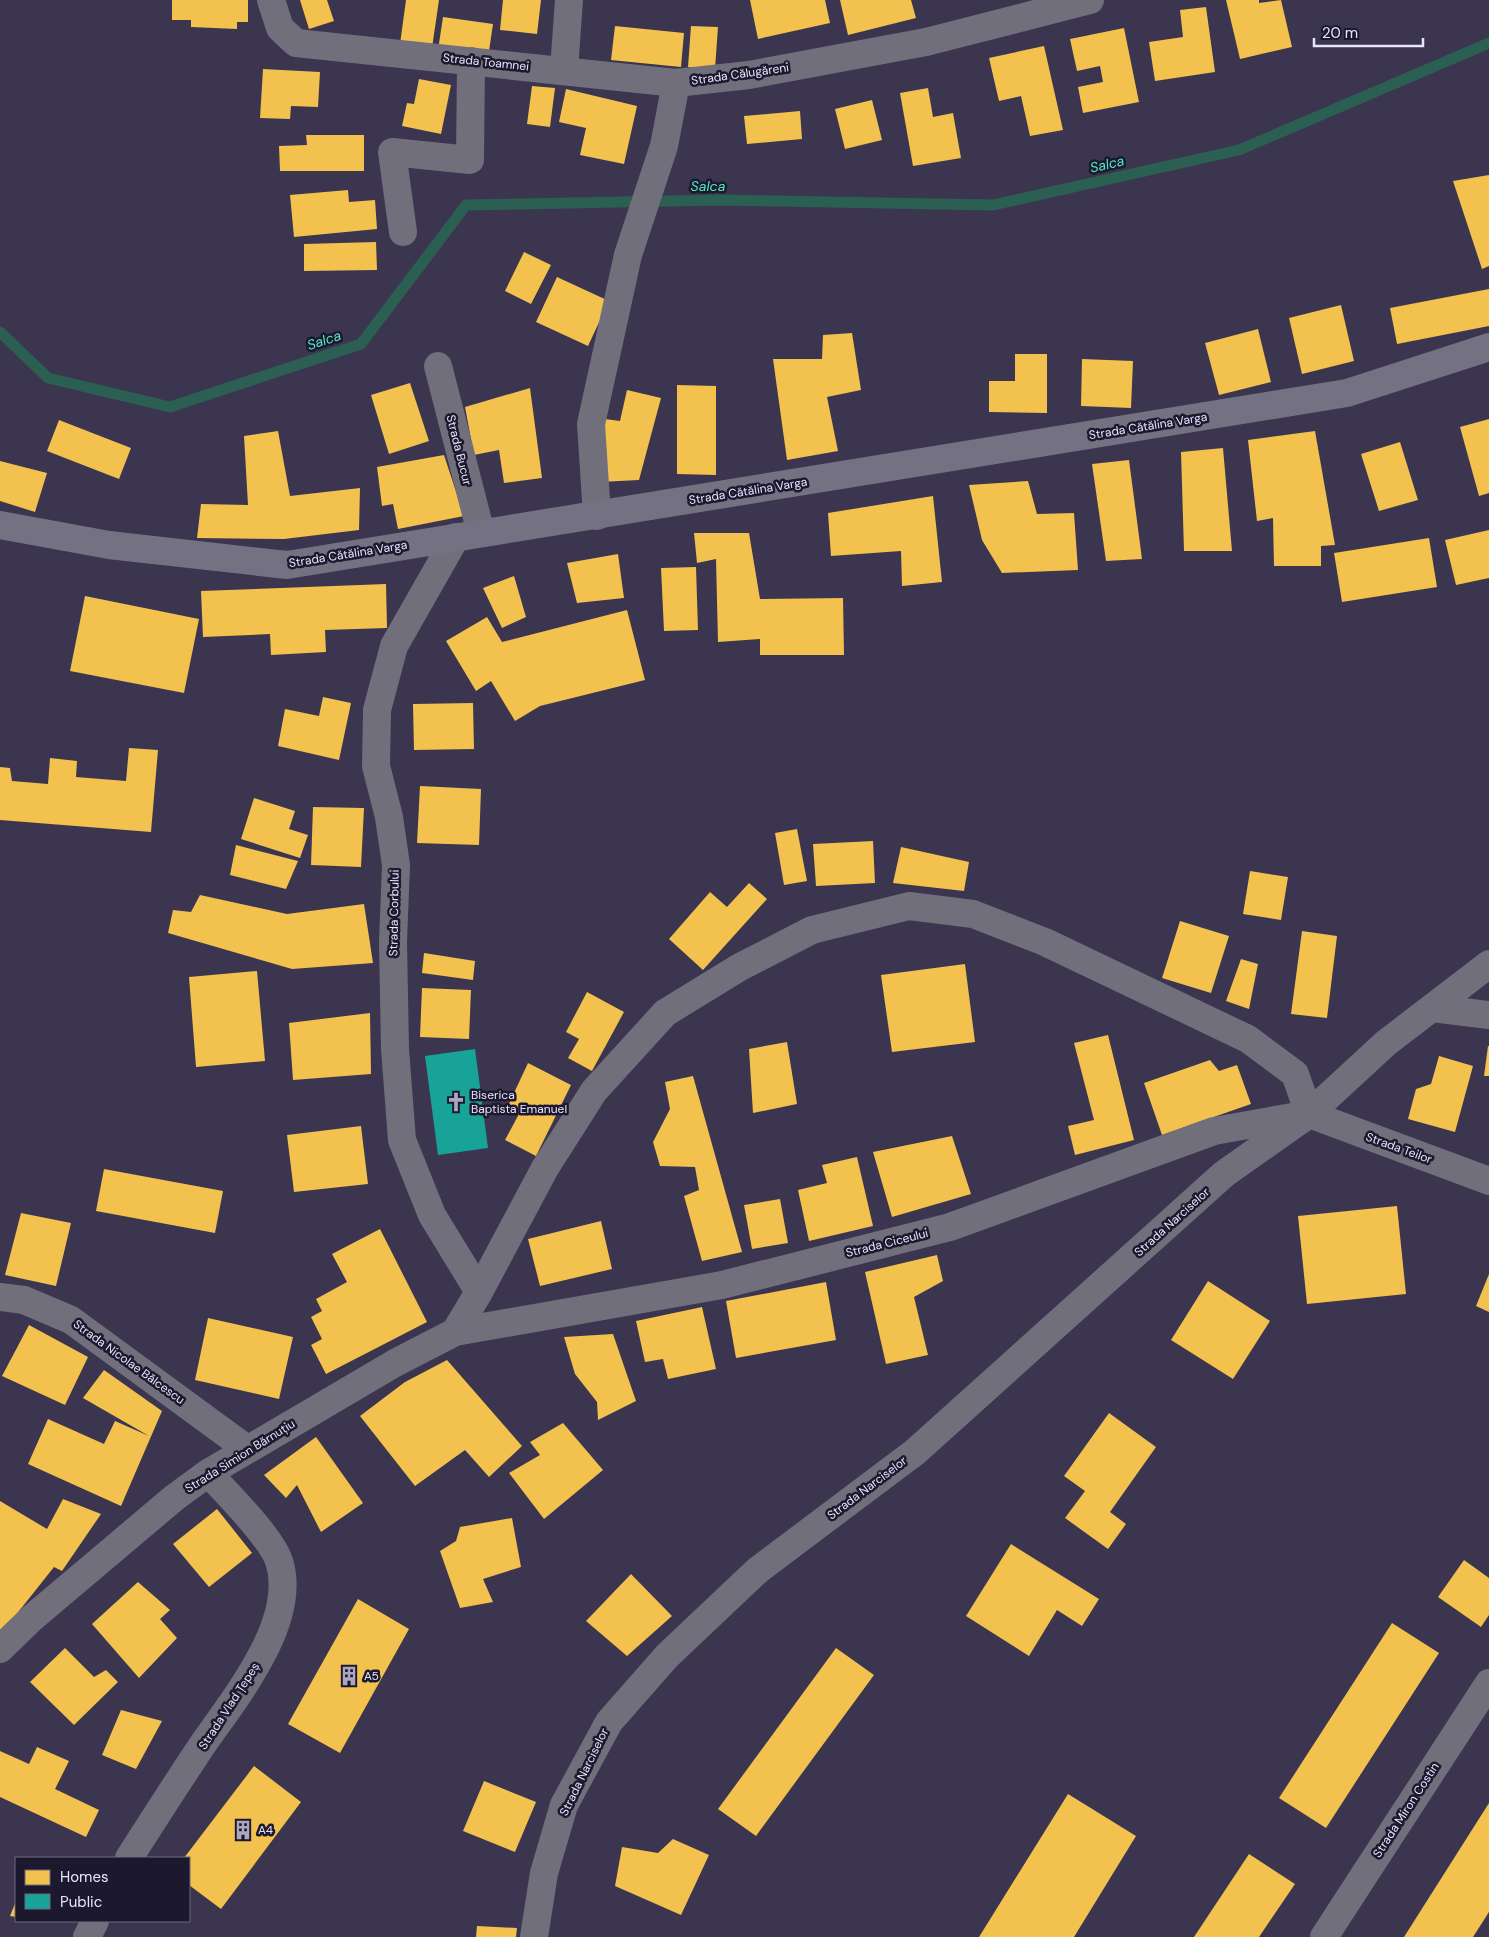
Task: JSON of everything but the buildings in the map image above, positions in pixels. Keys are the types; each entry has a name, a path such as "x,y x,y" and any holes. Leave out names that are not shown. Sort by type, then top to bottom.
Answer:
{"main road":[{"name":"Strada Cătălina Varga","path":"0,525 109,546 287,565 1346,393 1489,347"}],"street":[{"name":"Strada Toamnei","path":"271,0 280,28 296,43 676,83"},
{"path":"564,70 569,0"},
{"name":"Strada Călugăreni","path":"597,516 591,424 628,255 664,146 676,83 749,75 926,42 1090,0"},
{"path":"403,232 392,152 470,160 471,61"},
{"name":"Strada Bucur","path":"438,366 468,535"},
{"name":"Strada Corbului","path":"468,535 394,646 376,710 376,766 389,817 396,865 393,942 394,1039 402,1140 432,1214 479,1292"},
{"path":"455,1332 479,1292 545,1168 594,1090 665,1013 740,967 812,930 909,906 973,914 1044,942 1248,1039 1295,1074 1309,1114"},
{"name":"Strada Narciselor","path":"534,1937 544,1873 564,1805 609,1722 667,1656 758,1570 915,1452 1224,1174 1309,1114 1386,1043 1489,964"},
{"path":"1432,1008 1489,1015"},
{"name":"Strada Teilor","path":"1309,1114 1489,1182"},
{"name":"Strada Ciceului","path":"455,1332 722,1285 950,1227 1214,1131 1309,1114"},
{"name":"Strada Nicolae Bălcescu","path":"0,1297 24,1300 71,1320 247,1449"},
{"name":"Strada Simion Bărnuțiu","path":"0,1649 32,1618 174,1498 208,1473 395,1363 455,1332"},
{"name":"Strada Vlad Țepeș","path":"130,1857 256,1666 275,1622 284,1585 278,1560 270,1546 238,1505 208,1473"},
{"name":"Strada Miron Costin","path":"1324,1937 1489,1683"},
{"path":"87,1937 94,1922"}],"waterway":[{"name":"Salca","path":"0,332 48,378 170,407 361,344 466,205 719,200 993,205 1239,150 1489,43"}],"place":[{"name":"Biserica Baptista Emanuel","path":"456,1102"},
{"name":"A5","path":"349,1676"},
{"name":"A4","path":"243,1830"}]}
